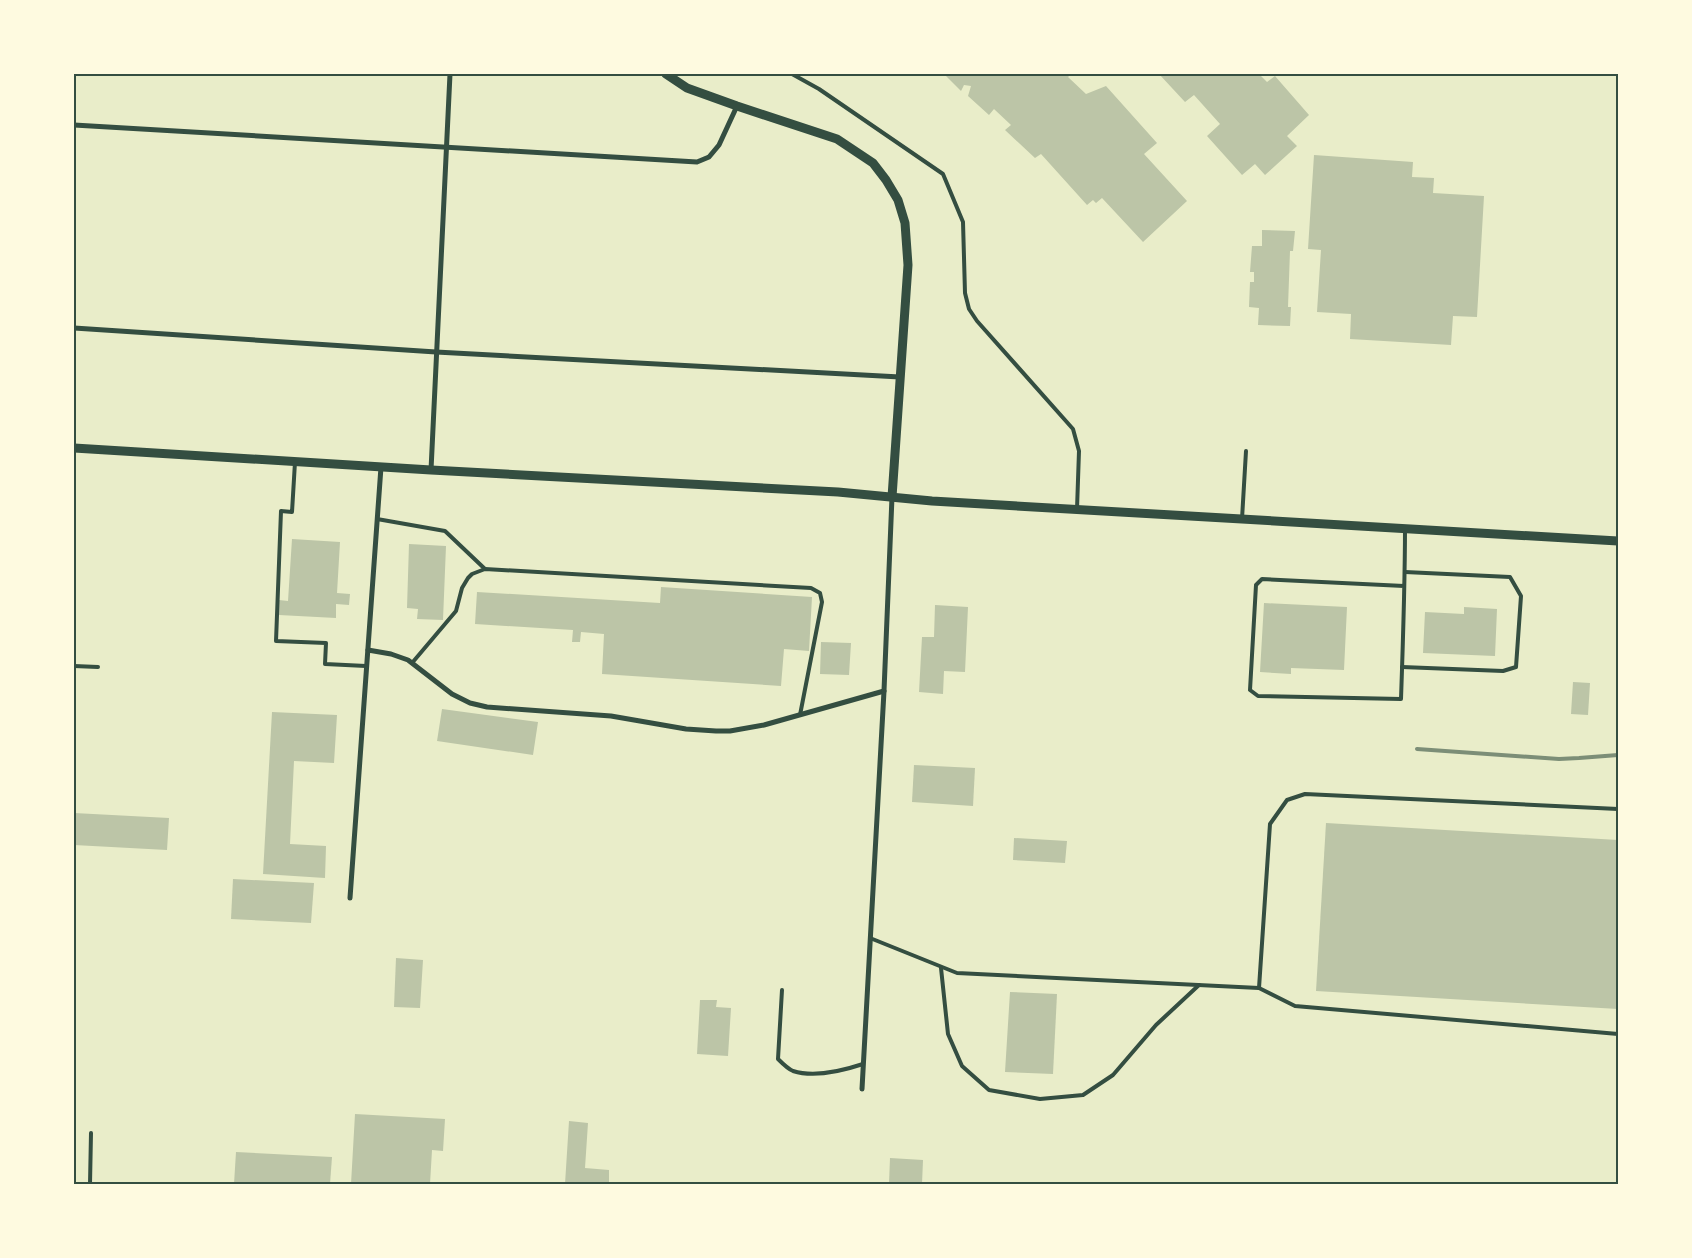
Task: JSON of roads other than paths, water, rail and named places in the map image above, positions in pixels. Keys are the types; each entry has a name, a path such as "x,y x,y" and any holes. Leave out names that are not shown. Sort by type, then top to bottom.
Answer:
{"street":[{"path":"431,470 448,148 450,74"},
{"path":"666,74 688,88 837,139 873,164 886,180 898,200 905,223 908,264 892,497 884,691 862,1089"},
{"path":"74,125 697,162 709,157 719,145 737,106"},
{"path":"74,328 436,352 900,377"},
{"path":"74,448 1618,541"},
{"path":"350,898 381,467"},
{"path":"368,650 401,657 412,663 452,694 470,703 487,707 611,716 716,732 764,725 884,691"}],"lane":[{"path":"792,74 819,89 943,174 963,222 965,293 969,309 977,321 1073,428 1079,451 1077,509"},
{"path":"1242,519 1246,451"},
{"path":"295,462 292,512 281,511 276,641 326,643 325,664 366,666"},
{"path":"377,519 445,531 485,568"},
{"path":"1404,586 1262,579 1256,585 1250,690 1258,696 1400,699 1405,572 1405,528"},
{"path":"412,663 456,611 462,588 468,578 485,568 777,584 811,588 817,590 822,597 821,613 800,714"},
{"path":"1402,667 1503,671 1516,667 1521,596 1510,577 1405,572"},
{"path":"74,666 98,667"},
{"path":"1259,988 1270,824 1287,800 1305,794 1618,809"},
{"path":"870,938 957,973 1259,988 1295,1006 1618,1034"},
{"path":"941,968 948,1034 962,1066 989,1090 1040,1099 1083,1095 1113,1075 1156,1025 1198,985"},
{"path":"782,990 778,1059 791,1070 809,1074 847,1069 863,1064"},
{"path":"90,1184 91,1133"}],"railway":[{"path":"1417,749 1559,759 1618,755"}]}
